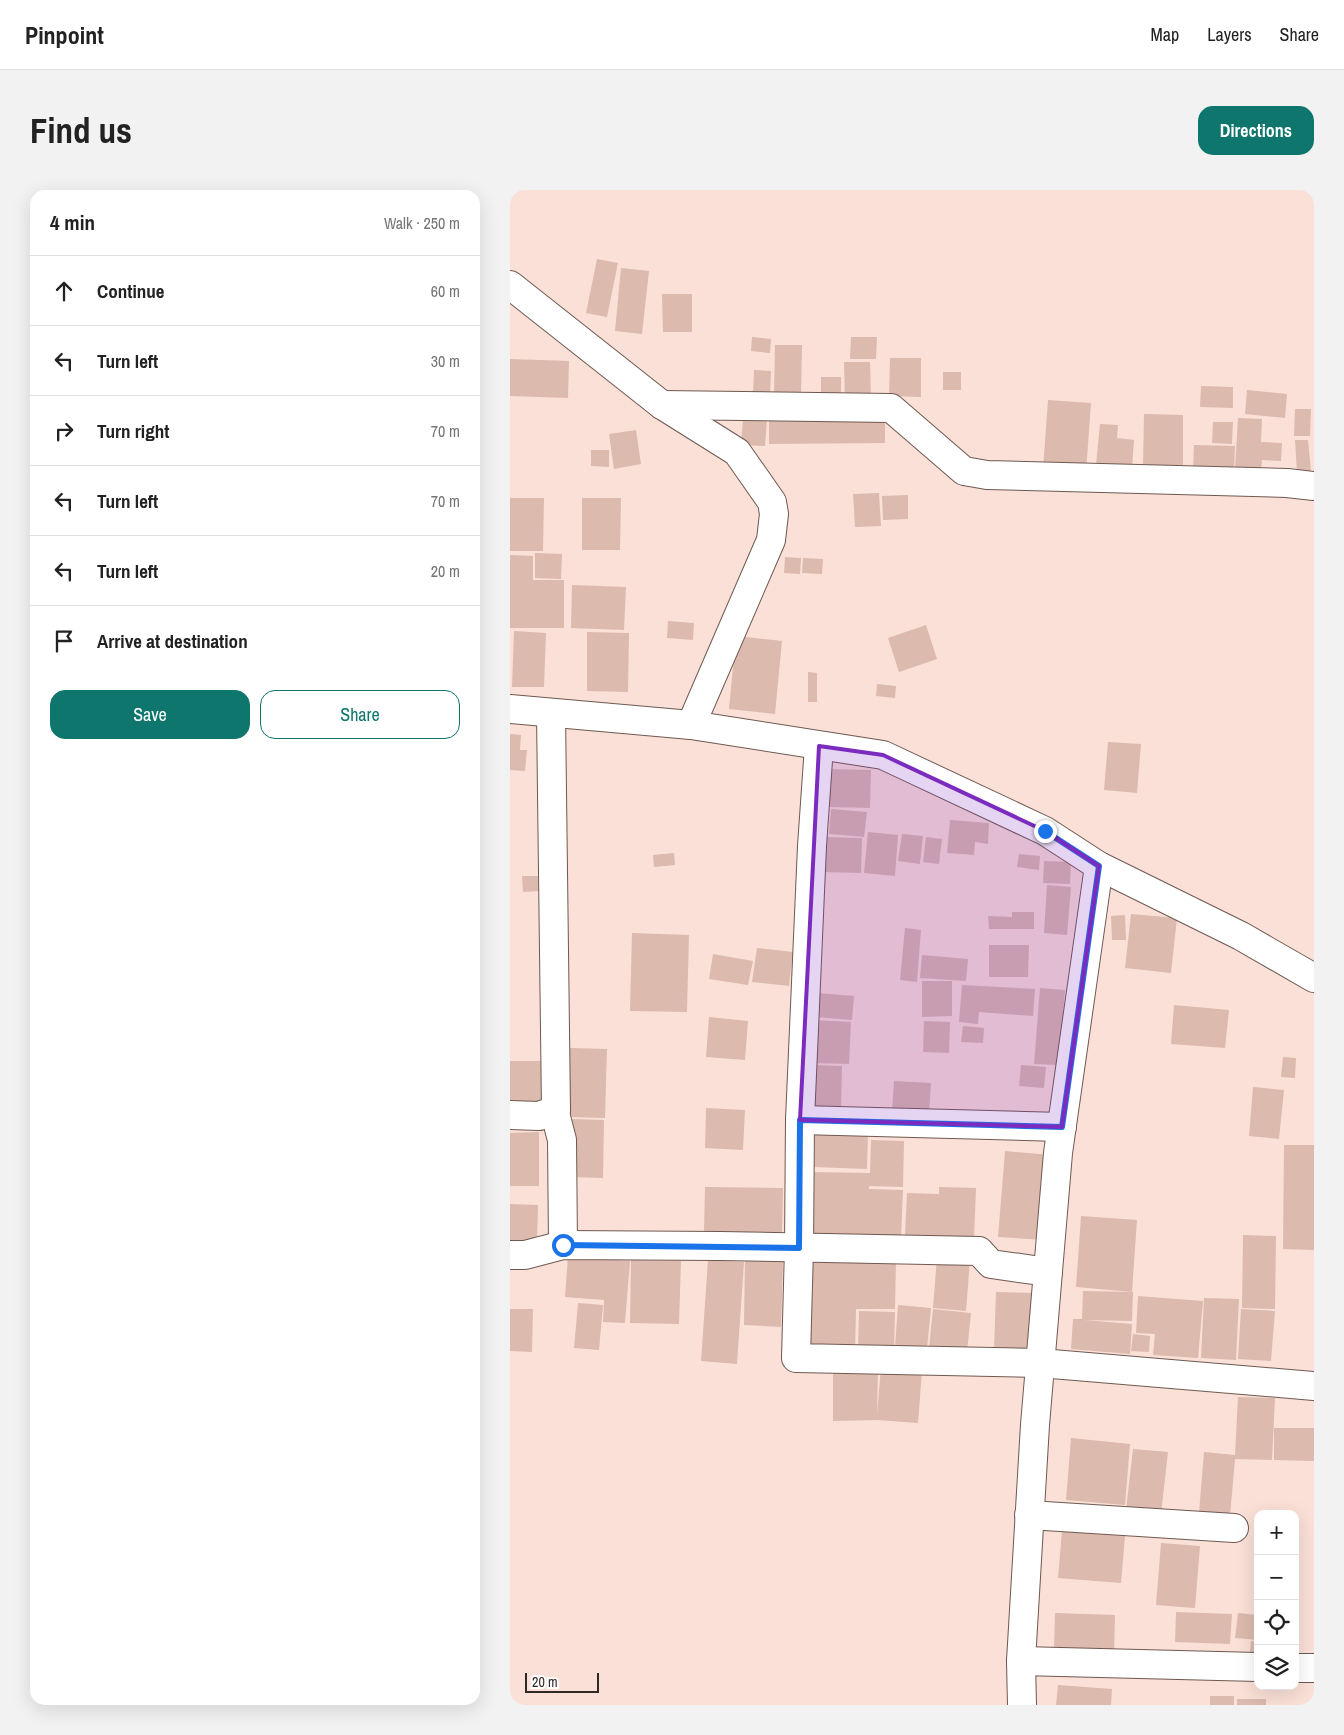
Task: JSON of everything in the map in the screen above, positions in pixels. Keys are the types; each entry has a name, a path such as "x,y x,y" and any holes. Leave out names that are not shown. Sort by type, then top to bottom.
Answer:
{"street":[{"path":"510,285 662,405 736,452 772,502 774,514 770,540 690,725"},
{"path":"662,405 891,408 964,471 987,476 1287,483 1314,486"},
{"path":"510,709 690,725 883,755 1045,831 1099,866 1241,936 1314,978"},
{"path":"551,713 555,1113 562,1140 563,1245"},
{"path":"819,746 812,846 800,1120 796,1358 1040,1363 1314,1386"},
{"path":"1022,1705 1021,1661 1030,1515 1040,1363 1058,1153 1099,866"},
{"path":"510,1115 539,1116 556,1110"},
{"path":"800,1120 1062,1127"},
{"path":"510,1255 525,1255 563,1245 979,1251 991,1264 1048,1272"},
{"path":"1030,1515 1234,1528"},
{"path":"1021,1661 1254,1667"},
{"path":"1299,1668 1314,1668"}],"highlighted area":[{"path":"819,746 883,755 1045,831 1099,866 1062,1127 800,1120"}],"building":[{"path":"597,259 618,263 607,317 586,313"},
{"path":"621,268 649,271 642,334 615,331"},
{"path":"662,294 692,294 692,332 663,332"},
{"path":"752,337 771,339 770,353 751,351"},
{"path":"851,337 877,337 876,359 850,359"},
{"path":"775,345 802,345 801,396 774,395"},
{"path":"890,358 921,358 921,397 889,396"},
{"path":"510,359 569,361 568,398 510,396"},
{"path":"844,362 870,362 871,401 845,401"},
{"path":"754,370 771,371 770,396 753,395"},
{"path":"943,372 961,372 961,390 943,390"},
{"path":"821,377 841,377 841,402 821,402"},
{"path":"1201,386 1233,387 1233,408 1200,407"},
{"path":"1247,390 1287,394 1285,418 1245,414"},
{"path":"1048,400 1091,403 1086,472 1043,469"},
{"path":"1295,409 1311,409 1310,436 1294,436"},
{"path":"1144,414 1183,415 1183,465 1143,465"},
{"path":"885,416 885,443 769,444 769,417"},
{"path":"743,418 767,419 765,446 741,445"},
{"path":"1238,418 1262,419 1261,442 1282,443 1281,461 1262,460 1261,470 1235,469"},
{"path":"1213,422 1233,422 1232,444 1212,443"},
{"path":"1100,424 1118,425 1117,438 1134,440 1132,468 1096,465"},
{"path":"636,430 641,464 614,469 609,434"},
{"path":"1295,440 1308,440 1311,472 1297,473"},
{"path":"1194,445 1235,446 1234,471 1193,470"},
{"path":"591,450 609,450 609,467 591,466"},
{"path":"879,493 881,526 855,527 853,494"},
{"path":"908,495 908,519 883,520 882,496"},
{"path":"510,498 544,498 543,551 510,551"},
{"path":"582,498 621,498 620,550 582,550"},
{"path":"535,553 562,554 561,579 535,578"},
{"path":"510,555 533,556 533,580 564,580 564,628 510,628"},
{"path":"785,557 801,558 800,574 784,573"},
{"path":"803,558 823,559 822,574 802,573"},
{"path":"572,585 626,587 624,630 571,628"},
{"path":"668,621 694,623 693,640 667,638"},
{"path":"926,625 937,659 899,672 888,638"},
{"path":"514,631 546,633 544,687 512,687"},
{"path":"587,632 629,633 628,692 587,691"},
{"path":"736,636 782,641 775,714 729,709"},
{"path":"808,672 817,673 817,702 808,702"},
{"path":"877,684 896,686 895,698 876,696"},
{"path":"510,734 521,735 520,750 527,750 525,771 510,770"},
{"path":"1108,742 1141,744 1137,793 1104,790"},
{"path":"828,769 871,770 870,808 828,807"},
{"path":"831,809 867,812 864,837 829,834"},
{"path":"950,820 989,823 988,844 975,842 974,855 947,853"},
{"path":"868,832 898,835 895,876 864,873"},
{"path":"902,834 923,836 920,864 898,861"},
{"path":"824,837 862,838 861,873 823,872"},
{"path":"926,837 942,839 939,864 923,862"},
{"path":"674,853 675,865 654,867 653,855"},
{"path":"1019,854 1040,856 1039,870 1017,867"},
{"path":"1044,861 1071,862 1070,884 1043,883"},
{"path":"522,876 538,876 539,891 523,892"},
{"path":"1047,885 1071,887 1067,935 1044,933"},
{"path":"1012,912 1034,912 1034,929 989,929 988,916 1012,917"},
{"path":"1131,914 1177,918 1171,973 1125,968"},
{"path":"1125,915 1126,940 1112,940 1111,916"},
{"path":"905,928 921,930 917,982 900,980"},
{"path":"632,933 689,935 687,1012 630,1011"},
{"path":"989,945 1029,945 1028,977 989,977"},
{"path":"757,948 793,952 789,986 752,982"},
{"path":"713,954 753,961 748,985 709,979"},
{"path":"922,955 968,959 966,981 920,978"},
{"path":"922,981 952,981 952,1016 922,1017"},
{"path":"962,985 1035,989 1033,1016 979,1012 978,1024 959,1022"},
{"path":"1040,988 1065,990 1059,1065 1034,1064"},
{"path":"818,993 854,996 852,1020 815,1017"},
{"path":"1174,1005 1229,1010 1225,1048 1171,1044"},
{"path":"709,1017 748,1021 745,1060 706,1057"},
{"path":"814,1020 851,1022 849,1064 812,1063"},
{"path":"924,1021 950,1022 949,1053 923,1052"},
{"path":"963,1026 984,1028 983,1043 961,1042"},
{"path":"570,1048 607,1049 605,1118 569,1117"},
{"path":"1283,1057 1296,1058 1295,1078 1281,1077"},
{"path":"510,1061 541,1061 541,1103 510,1103"},
{"path":"814,1065 842,1066 841,1111 813,1110"},
{"path":"1021,1065 1046,1067 1044,1088 1019,1086"},
{"path":"894,1081 931,1083 929,1113 892,1111"},
{"path":"1253,1087 1284,1090 1279,1139 1249,1136"},
{"path":"706,1108 745,1110 743,1150 705,1148"},
{"path":"572,1119 604,1120 603,1178 570,1177"},
{"path":"815,1131 868,1132 867,1169 814,1167"},
{"path":"539,1132 539,1186 510,1186 510,1133"},
{"path":"871,1140 904,1141 903,1187 869,1186 869,1189 903,1190 901,1238 809,1235 810,1172 870,1173"},
{"path":"1284,1145 1314,1145 1314,1250 1283,1249"},
{"path":"1005,1151 1051,1155 1044,1240 998,1237"},
{"path":"705,1187 783,1188 782,1233 704,1232"},
{"path":"939,1187 976,1188 974,1239 905,1236 907,1193 939,1194"},
{"path":"510,1204 538,1205 537,1242 510,1241"},
{"path":"1081,1216 1137,1220 1132,1292 1076,1287"},
{"path":"1243,1235 1276,1236 1275,1309 1242,1308"},
{"path":"568,1256 630,1261 625,1323 603,1322 604,1300 565,1297"},
{"path":"937,1257 970,1260 966,1311 933,1308"},
{"path":"631,1260 681,1261 679,1324 630,1323"},
{"path":"708,1260 744,1262 737,1364 701,1361"},
{"path":"745,1260 783,1260 781,1327 744,1325"},
{"path":"809,1261 896,1261 895,1309 856,1309 855,1352 808,1351"},
{"path":"1083,1291 1133,1292 1132,1321 1084,1320 1132,1324 1130,1354 1071,1349 1073,1319 1082,1319"},
{"path":"996,1292 1035,1293 1034,1351 994,1350"},
{"path":"1138,1296 1203,1301 1198,1358 1153,1355 1155,1334 1136,1333"},
{"path":"1204,1298 1239,1299 1236,1360 1201,1358"},
{"path":"578,1303 603,1305 599,1350 574,1348"},
{"path":"898,1305 931,1308 927,1349 895,1346"},
{"path":"510,1309 533,1309 532,1352 510,1351"},
{"path":"933,1309 971,1313 967,1352 929,1348"},
{"path":"1241,1309 1275,1311 1271,1361 1238,1359"},
{"path":"859,1311 895,1312 894,1350 858,1349"},
{"path":"1133,1334 1150,1336 1149,1352 1131,1351"},
{"path":"833,1365 878,1366 877,1415 881,1367 922,1371 918,1423 877,1420 833,1421"},
{"path":"1238,1397 1275,1398 1272,1460 1235,1459 1230,1516 1199,1513 1204,1452 1235,1455"},
{"path":"1274,1428 1314,1428 1314,1461 1274,1460"},
{"path":"1071,1438 1130,1444 1125,1505 1066,1500"},
{"path":"1133,1449 1168,1452 1161,1514 1126,1510"},
{"path":"1062,1531 1125,1536 1121,1583 1058,1578"},
{"path":"1161,1543 1200,1546 1195,1608 1156,1605"},
{"path":"1176,1612 1232,1614 1230,1644 1175,1642"},
{"path":"1055,1613 1115,1615 1114,1653 1054,1651"},
{"path":"1238,1613 1254,1615 1254,1640 1235,1638"},
{"path":"1251,1641 1254,1641 1254,1660 1249,1659"},
{"path":"1058,1685 1112,1689 1111,1705 1056,1705"},
{"path":"1210,1696 1234,1696 1234,1705 1210,1705"},
{"path":"1237,1699 1266,1699 1266,1705 1237,1705"}],"route":[{"path":"563,1245 799,1248 800,1120 1062,1127 1099,866 1045,831"}]}
